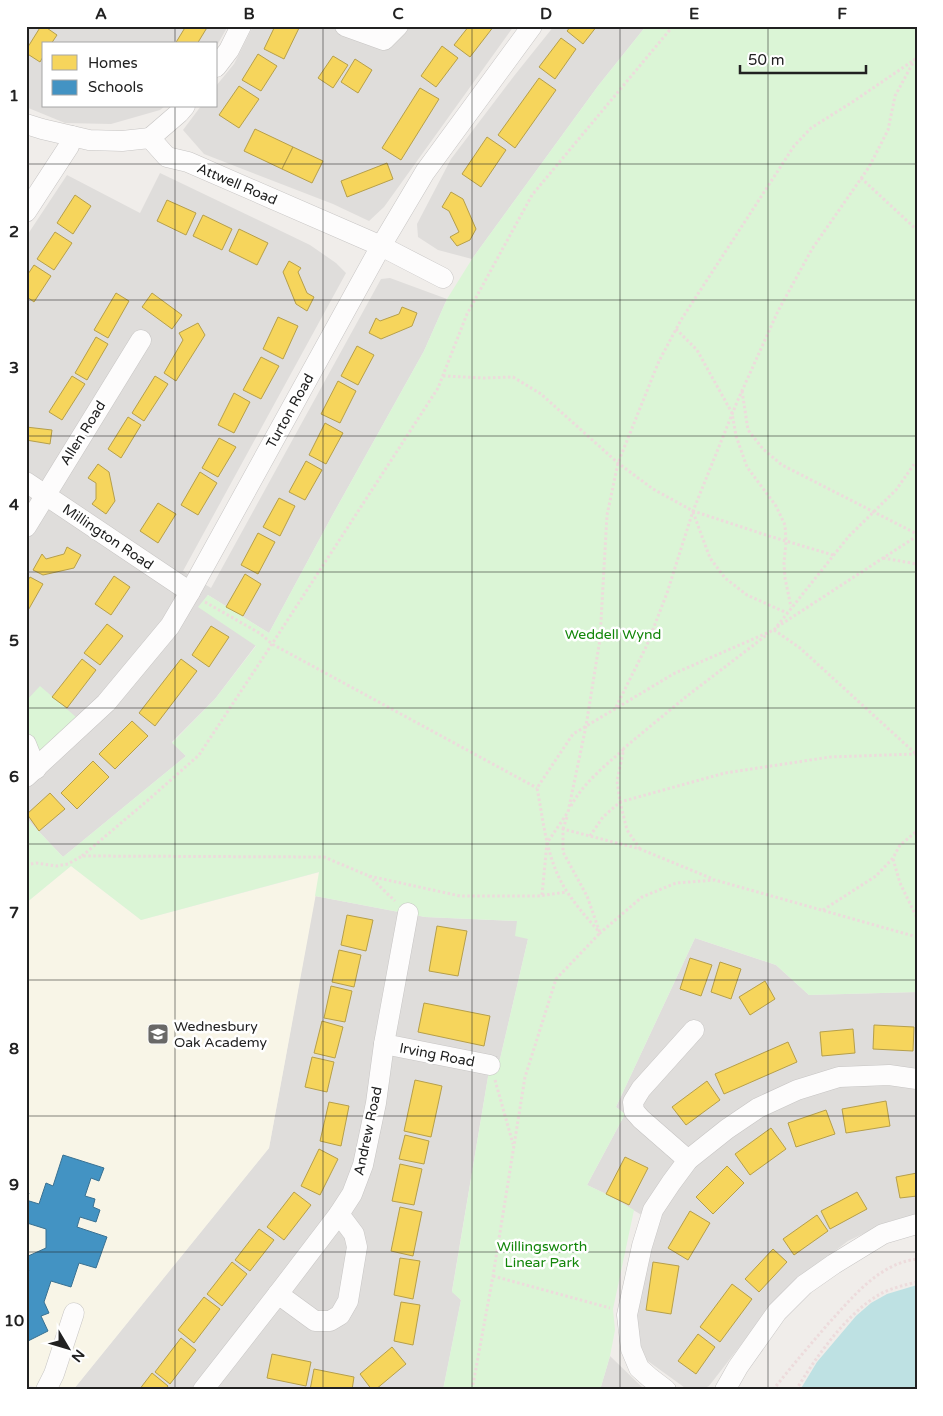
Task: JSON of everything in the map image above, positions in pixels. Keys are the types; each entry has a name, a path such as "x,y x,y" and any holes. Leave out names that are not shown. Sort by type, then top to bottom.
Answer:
{"street":[{"path":"218,64 229,50 241,26"},
{"path":"345,26 384,40 398,26"},
{"name":"Turton Road","path":"31,773 106,704 170,626 381,246 425,172 532,26"},
{"path":"26,124 89,140 122,141 150,138 183,108"},
{"path":"26,212 69,146 72,136"},
{"name":"Attwell Road","path":"150,138 167,157 188,162 381,246 443,278"},
{"name":"Allen Road","path":"26,527 141,340"},
{"name":"Millington Road","path":"26,482 190,592"},
{"path":"26,744 31,773"},
{"name":"Andrew Road","path":"202,1390 278,1294 352,1194 363,1165 376,1103 384,1044 408,913"},
{"path":"688,1160 641,1119 634,1111 633,1102 642,1089 694,1030"},
{"name":"Irving Road","path":"384,1044 490,1065"},
{"path":"666,1390 639,1368 630,1349 627,1315 642,1246 653,1210 688,1160 742,1118 758,1108 797,1090 839,1077 889,1075 917,1079"},
{"path":"278,1294 314,1321 330,1320 340,1315 348,1301 357,1247 354,1234 339,1214"},
{"path":"725,1390 738,1367 777,1312 804,1286 834,1264 882,1234 917,1224"},
{"path":"46,1390 54,1374 74,1313"}],"path":[{"path":"26,865 36,863 56,866 68,864 82,856 199,755 438,388 467,314 532,195 673,26"},
{"path":"616,708 647,645 667,593 693,511 732,413 778,311 812,249 869,167 888,130 895,96 916,58"},
{"path":"600,933 588,896 563,852 563,829 586,726 600,639 606,515 618,463 659,361 676,329 794,146 811,128 916,58"},
{"path":"861,178 917,230"},
{"path":"676,329 697,350 732,413 736,436 747,467 776,506 784,525 786,542 785,578 792,608"},
{"path":"442,376 513,377 541,394 618,463 653,489 693,511 786,542 834,555"},
{"path":"542,895 547,843 575,798 590,780 624,748 687,696 774,630 917,535 782,465 763,449 748,430 742,390"},
{"path":"600,933 567,892 555,867 547,843 538,788 573,734 675,673 774,630 849,536 896,490 917,460"},
{"path":"693,511 710,558 725,578 748,595 787,613"},
{"path":"884,558 917,564"},
{"path":"190,592 261,634 272,644 538,788"},
{"path":"774,630 800,648 916,754"},
{"path":"624,748 617,781 620,802 627,830 640,849"},
{"path":"590,837 603,817 620,802 725,773 830,757 916,754"},
{"path":"563,829 640,849 715,880 917,937"},
{"path":"823,910 876,876 892,858 900,845 917,831"},
{"path":"82,856 324,857 369,876 460,896 542,895 567,892"},
{"path":"892,858 900,883 917,918"},
{"path":"369,876 408,913"},
{"path":"472,1390 493,1276 525,1077 556,979 600,933 642,897 676,883 715,880"},
{"path":"490,1065 513,1145"},
{"path":"773,1390 795,1361 860,1289 884,1270 908,1260 917,1259"},
{"path":"493,1276 614,1309 627,1315"},
{"path":"796,1390 813,1362 854,1314 881,1293 917,1282"}],"shaded area":[{"path":"26,26 228,26 218,44 42,42 42,108 162,108 111,124 65,123 26,107"},
{"path":"253,26 514,26 384,207 369,221 333,204 204,154 183,130 200,108 218,108 218,84 234,64"},
{"path":"554,26 646,26 598,86 472,259 438,250 418,237 417,224 451,159"},
{"path":"160,173 310,245 336,263 346,273 183,571 211,588 381,279 390,278 447,299 424,351 269,633 208,595 199,607 256,645 215,699 172,742 186,756 63,857 26,818 26,237 67,175 140,213"},
{"name":"Wednesbury Oak Academy","path":"71,866 141,920 320,872 269,1148 73,1390 43,1390 26,1384 26,903"},
{"path":"315,896 425,917 517,921 528,939 500,1059 490,1065 452,1291 461,1300 443,1390 73,1390 269,1148"},
{"path":"695,938 776,965 809,995 917,992 917,1215 890,1221 848,1241 798,1279 771,1306 709,1386 700,1390 688,1390 645,1359 637,1344 635,1311 657,1224 587,1185 625,1114 616,1107"},
{"path":"610,1356 645,1390 600,1390"}],"green space":[{"name":"Weddell Wynd","path":"646,26 917,26 917,992 809,995 776,965 695,938 616,1107 625,1114 587,1185 634,1210 613,1309 615,1330 600,1390 443,1390 461,1300 452,1292 490,1065 500,1059 528,939 515,936 517,921 425,917 315,896 319,872 141,920 71,866 26,903 26,818 63,857 186,756 172,743 215,699 256,646 198,607 208,595 269,633 424,351 447,299 472,259 598,86"},
{"path":"40,686 76,717 37,753 26,727 26,701"}],"water":[{"path":"917,1285 917,1390 800,1390 817,1362 856,1316 871,1303 887,1294"}],"building: Homes":[{"path":"41,26 57,35 52,42 42,42 42,58 40,62 26,53"},
{"path":"186,26 208,26 198,42 176,42"},
{"path":"275,26 300,26 284,59 264,49"},
{"path":"469,26 494,26 470,57 454,45"},
{"path":"571,26 597,26 583,44 567,31"},
{"path":"561,38 576,49 555,79 539,67"},
{"path":"442,46 458,58 436,87 421,76"},
{"path":"258,54 277,66 261,91 242,80"},
{"path":"333,56 348,65 333,88 318,78"},
{"path":"355,59 372,70 358,93 341,82"},
{"path":"539,78 556,90 515,148 498,135"},
{"path":"239,86 259,99 239,128 219,115"},
{"path":"420,88 439,99 401,160 382,148"},
{"path":"255,129 293,147 282,169 244,151"},
{"path":"487,137 506,150 481,187 462,174"},
{"path":"293,147 323,161 312,183 282,169"},
{"path":"387,163 393,179 347,197 341,181"},
{"path":"451,192 463,199 476,229 470,240 457,246 450,237 459,232 449,211 442,207"},
{"path":"75,195 91,206 73,234 57,223"},
{"path":"167,200 196,213 186,235 157,221"},
{"path":"203,215 232,229 222,250 193,236"},
{"path":"239,229 268,243 257,265 229,251"},
{"path":"55,232 72,243 54,270 37,259"},
{"path":"289,261 301,268 298,272 307,293 314,297 307,311 296,304 283,272"},
{"path":"34,265 51,276 34,302 26,296 26,277"},
{"path":"116,293 129,301 108,338 94,330"},
{"path":"152,293 182,315 172,329 142,307"},
{"path":"402,307 417,313 412,326 381,339 369,333 376,318 380,321 399,314"},
{"path":"278,317 298,326 283,359 263,349"},
{"path":"198,323 205,335 176,381 164,373 183,340 179,333"},
{"path":"96,337 108,344 87,380 75,373"},
{"path":"357,346 374,355 358,385 341,376"},
{"path":"261,357 279,366 261,399 243,390"},
{"path":"72,376 85,384 62,420 49,412"},
{"path":"155,376 168,384 144,421 132,413"},
{"path":"338,381 356,391 340,423 321,414"},
{"path":"234,393 250,402 234,433 218,425"},
{"path":"128,417 141,425 121,458 108,449"},
{"path":"325,423 343,433 326,464 309,455"},
{"path":"26,427 52,430 50,444 26,440"},
{"path":"219,438 236,447 218,477 202,468"},
{"path":"306,461 322,470 305,500 289,492"},
{"path":"98,464 109,472 115,501 106,514 92,504 96,499 96,483 88,478"},
{"path":"200,472 217,483 198,515 181,505"},
{"path":"279,498 295,506 280,536 263,527"},
{"path":"158,503 176,514 158,543 140,531"},
{"path":"258,533 275,542 258,574 241,565"},
{"path":"67,547 81,555 74,568 43,575 33,570 42,554 46,559 64,554"},
{"path":"245,574 261,584 243,616 226,607"},
{"path":"114,576 130,587 111,615 95,604"},
{"path":"30,577 43,584 26,614 26,583"},
{"path":"107,624 123,636 100,665 84,653"},
{"path":"211,626 229,637 209,667 192,655"},
{"path":"82,659 96,670 67,708 52,697"},
{"path":"181,659 197,671 155,726 139,713"},
{"path":"132,721 148,736 115,769 99,754"},
{"path":"93,761 109,777 77,809 61,793"},
{"path":"50,793 65,809 39,831 27,814"},
{"path":"347,915 373,920 366,951 341,945"},
{"path":"437,926 467,931 458,976 429,971"},
{"path":"339,950 361,955 354,987 332,982"},
{"path":"690,958 712,965 701,996 680,989"},
{"path":"720,962 741,969 731,999 711,992"},
{"path":"765,981 775,999 750,1015 739,997"},
{"path":"331,986 352,991 345,1022 324,1018"},
{"path":"424,1003 490,1016 484,1046 418,1032"},
{"path":"322,1021 343,1027 335,1058 314,1053"},
{"path":"874,1025 914,1027 913,1051 873,1049"},
{"path":"853,1029 855,1053 822,1056 820,1032"},
{"path":"788,1042 797,1062 724,1094 715,1074"},
{"path":"312,1057 334,1062 327,1092 305,1087"},
{"path":"415,1080 442,1086 431,1137 404,1131"},
{"path":"707,1081 720,1100 686,1125 672,1107"},
{"path":"886,1101 890,1126 846,1133 842,1109"},
{"path":"329,1102 349,1106 341,1146 320,1141"},
{"path":"826,1110 835,1134 796,1147 788,1123"},
{"path":"771,1128 786,1149 750,1175 735,1154"},
{"path":"405,1135 429,1141 424,1164 399,1159"},
{"path":"319,1149 338,1159 320,1195 301,1186"},
{"path":"625,1157 648,1168 629,1205 606,1194"},
{"path":"400,1164 422,1169 414,1205 392,1201"},
{"path":"727,1166 744,1183 713,1214 696,1197"},
{"path":"917,1173 917,1196 900,1198 896,1177"},
{"path":"294,1192 311,1205 284,1240 267,1227"},
{"path":"857,1192 867,1209 830,1229 821,1211"},
{"path":"400,1207 422,1212 413,1256 391,1251"},
{"path":"690,1211 710,1223 688,1260 668,1248"},
{"path":"817,1215 828,1231 794,1255 783,1239"},
{"path":"259,1229 274,1240 250,1271 235,1260"},
{"path":"773,1249 787,1262 759,1292 745,1279"},
{"path":"400,1258 420,1261 413,1299 394,1295"},
{"path":"232,1262 247,1274 222,1306 207,1294"},
{"path":"653,1262 679,1266 671,1314 646,1310"},
{"path":"732,1284 752,1299 720,1342 700,1327"},
{"path":"204,1297 220,1309 194,1343 178,1330"},
{"path":"401,1302 420,1305 413,1345 394,1341"},
{"path":"698,1334 715,1347 696,1374 678,1361"},
{"path":"181,1338 196,1350 170,1384 155,1372"},
{"path":"392,1347 406,1364 375,1390 372,1390 360,1374"},
{"path":"272,1354 311,1362 306,1386 267,1378"},
{"path":"314,1369 354,1377 352,1390 310,1390"},
{"path":"152,1373 168,1386 165,1390 139,1390"}],"building: Schools":[{"path":"63,1155 104,1168 99,1181 91,1178 85,1196 95,1199 93,1207 100,1210 96,1222 80,1217 77,1227 107,1237 96,1268 79,1263 71,1287 51,1281 44,1302 49,1313 41,1316 48,1331 26,1342 26,1273 29,1271 26,1265 26,1257 46,1248 46,1229 27,1223 26,1227 26,1200 39,1204 46,1183 53,1186"}],"place":[{"name":"Wednesbury Oak Academy","path":"158,1034"}],"park label":[{"name":"Willingsworth Linear Park","path":"542,1254"}]}
